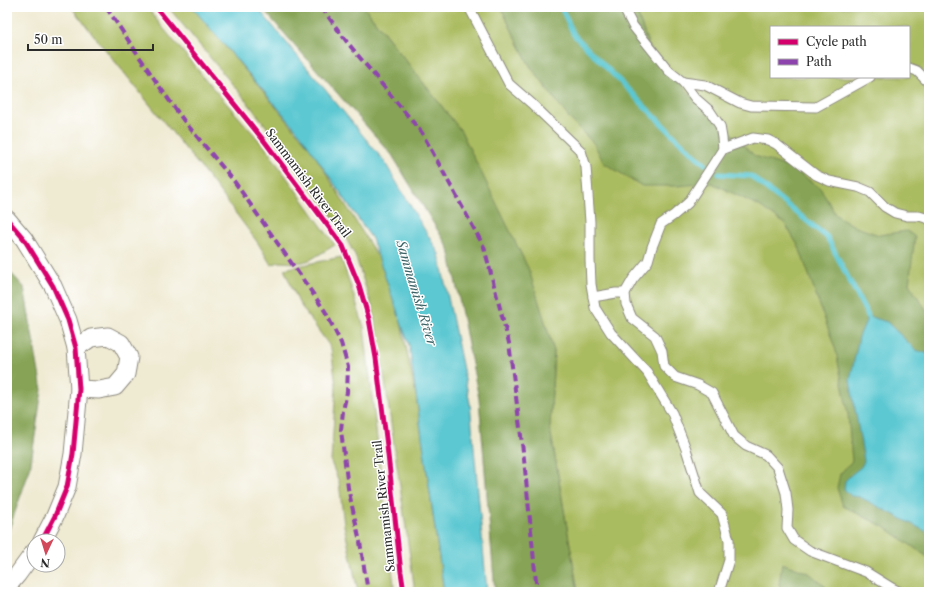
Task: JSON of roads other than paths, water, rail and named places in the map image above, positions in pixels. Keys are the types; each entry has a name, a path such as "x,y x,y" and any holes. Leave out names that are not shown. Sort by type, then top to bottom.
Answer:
{"street":[{"path":"7,220 24,238 52,286 68,320 76,348 79,389 73,454 67,487 46,533"},
{"path":"76,348 91,338 108,336 120,343 129,357 126,374 115,387 99,390 79,389"},
{"path":"7,587 26,563"}],"lane":[{"path":"469,7 509,84 581,151 586,167 590,222 590,260 595,308 611,333 647,372 672,413 686,449 700,493 722,514 729,540 729,560 719,592"},
{"path":"623,7 633,26 669,71 683,82 695,98 710,111 720,126 722,138 722,149 688,203 661,224 648,261 633,279 625,293 626,304 632,318 655,336 662,351 664,366 675,377 698,385 712,393 734,436 746,446 766,455 778,468 786,493 788,510 787,528 794,540 810,550 866,572 900,592"},
{"path":"910,68 917,71 929,83"},
{"path":"683,82 704,85 740,104 751,106 816,107 868,78"},
{"path":"722,149 753,138 768,140 776,144 816,175 829,181 858,187 870,192 885,207 895,213 907,216 919,216 929,219"},
{"path":"593,297 625,293"}],"water":[{"name":"Sammamish River","path":"192,7 257,7 384,161 439,254 470,403 487,592 444,592 409,345 372,239 301,135"},
{"path":"868,316 887,322 916,350 929,354 929,533 860,497 851,496 844,489 845,481 861,467 864,461 850,380 859,337"}],"waterway":[{"path":"561,7 574,35 676,138 705,164"},
{"path":"719,174 751,176 827,237 868,316"}]}
